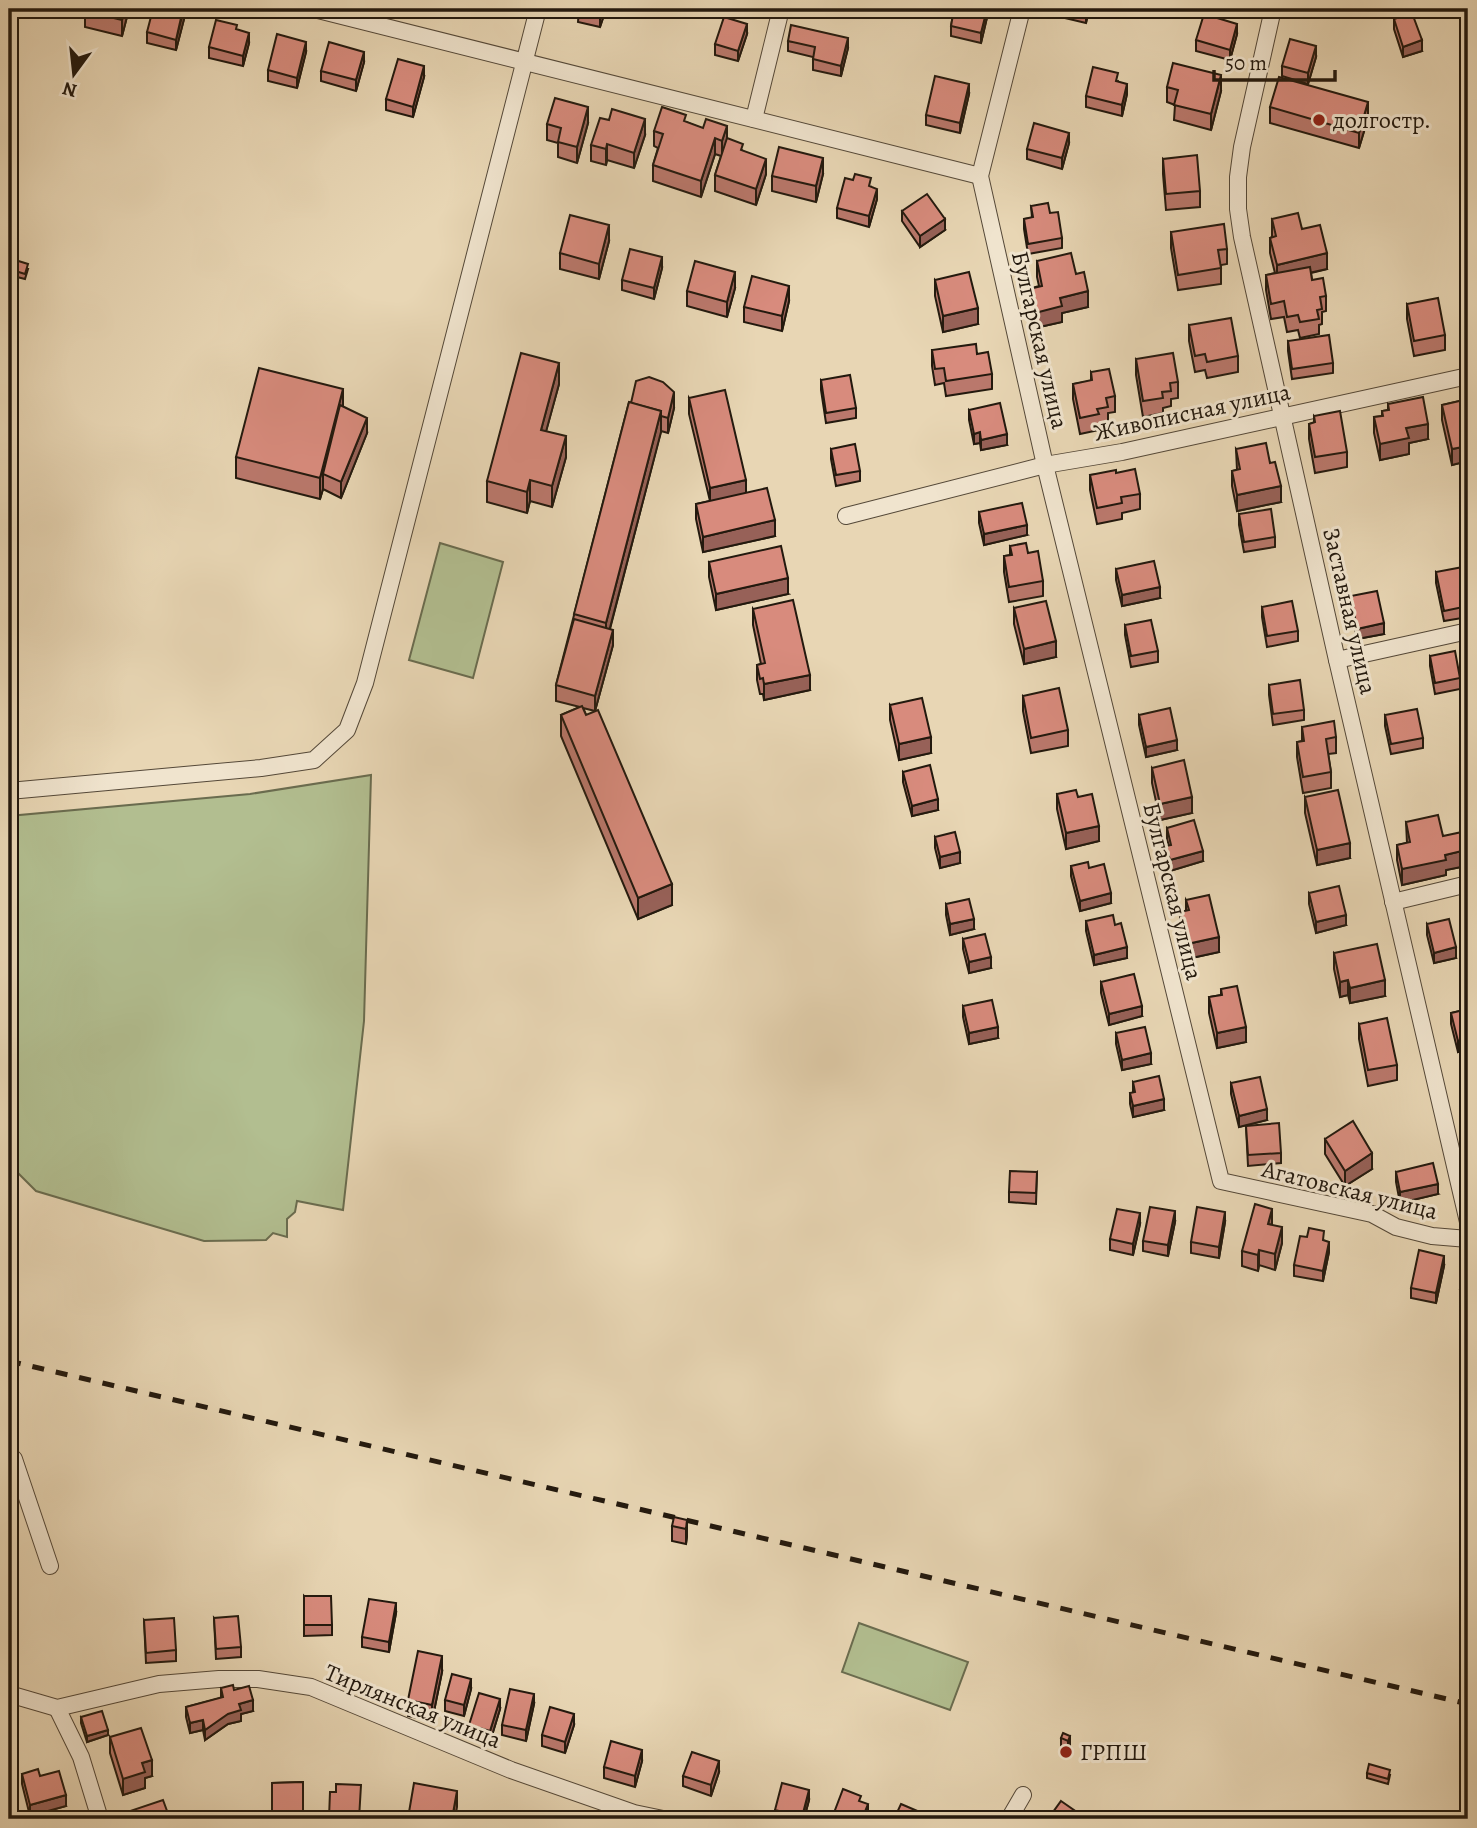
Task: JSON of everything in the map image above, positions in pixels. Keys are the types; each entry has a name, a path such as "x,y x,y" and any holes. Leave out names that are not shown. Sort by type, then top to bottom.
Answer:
{"street":[{"path":"314,9 980,176 1021,9"},
{"path":"9,791 248,770 314,760 347,730 365,683 538,9"},
{"path":"754,119 781,9"},
{"name":"Заставная улица","path":"1273,9 1242,148 1238,209 1337,660 1468,1222"},
{"name":"Булгарская улица","path":"980,176 1045,466 1221,1181"},
{"name":"Живописная улица","path":"846,516 1045,466 1122,452 1468,376"},
{"path":"1337,660 1468,631"},
{"path":"1393,902 1468,884"},
{"name":"Агатовская улица","path":"1221,1181 1372,1214 1396,1227 1432,1236 1468,1239"},
{"path":"9,1454 14,1459 50,1566"},
{"name":"Тирлянская улица","path":"57,1708 171,1683 258,1679 311,1687 511,1770 634,1812 663,1819"},
{"path":"9,1694 57,1708 80,1757 100,1819"},
{"path":"1009,1819 1023,1795"}],"green space":[{"path":"440,543 503,562 473,678 409,660"},
{"path":"371,775 364,1021 343,1210 297,1201 295,1212 287,1219 287,1237 273,1233 266,1240 204,1241 36,1191 9,1164 9,816 250,794"},
{"path":"859,1623 968,1662 950,1710 842,1672"}],"building":[{"path":"125,9 122,20 85,11"},
{"path":"153,9 183,9 176,40 147,32"},
{"path":"602,9 600,17 578,11"},
{"path":"954,9 987,9 981,33 951,26"},
{"path":"1068,9 1087,9 1086,13"},
{"path":"1412,13 1422,40 1403,47 1394,19"},
{"path":"1204,14 1237,24 1230,50 1196,40"},
{"path":"724,17 747,24 738,51 715,44"},
{"path":"216,20 237,25 236,29 249,33 243,56 209,47"},
{"path":"791,25 848,38 841,66 813,59 815,47 788,41"},
{"path":"277,34 306,42 297,78 268,70"},
{"path":"1290,39 1316,46 1308,73 1282,66"},
{"path":"329,42 364,52 356,80 321,71"},
{"path":"398,59 424,66 413,107 386,99"},
{"path":"1173,63 1221,75 1211,114 1174,105 1178,90 1167,87"},
{"path":"1093,67 1118,73 1116,81 1127,84 1122,105 1086,96"},
{"path":"935,76 969,84 960,123 926,115"},
{"path":"1279,77 1368,102 1359,133 1270,107"},
{"path":"555,98 588,107 577,147 558,142 561,128 547,124"},
{"path":"662,107 686,115 684,121 703,128 706,119 727,126 722,141 715,138 701,181 653,165 663,134 654,131"},
{"path":"612,109 645,119 634,153 607,144 606,149 591,145 600,118 609,120"},
{"path":"1034,123 1069,133 1062,158 1027,149"},
{"path":"727,138 743,144 741,150 766,159 756,189 715,175"},
{"path":"779,147 823,158 816,186 772,176"},
{"path":"1197,155 1200,191 1166,194 1163,159"},
{"path":"855,174 871,178 869,186 877,189 869,216 837,208 845,178 853,180"},
{"path":"927,194 945,219 920,236 902,211"},
{"path":"1048,203 1050,213 1058,212 1062,238 1028,244 1024,219 1033,217 1031,206"},
{"path":"1298,213 1302,229 1320,225 1327,253 1277,265 1270,238 1276,236 1272,219"},
{"path":"570,215 609,225 599,264 560,253"},
{"path":"1224,224 1227,249 1218,250 1221,268 1178,275 1171,232"},
{"path":"630,249 662,257 654,288 622,280"},
{"path":"1071,253 1076,274 1084,272 1088,291 1060,298 1062,306 1035,313 1029,289 1042,286 1037,261"},
{"path":"12,259 28,264 25,274 9,269"},
{"path":"695,261 735,272 727,302 687,291"},
{"path":"1310,267 1312,280 1323,278 1326,296 1320,297 1322,309 1317,310 1319,319 1300,322 1298,315 1287,317 1284,301 1271,304 1266,275"},
{"path":"969,272 978,308 943,316 935,280"},
{"path":"752,276 789,286 782,316 744,307"},
{"path":"1438,298 1445,335 1414,341 1407,304"},
{"path":"1231,318 1238,356 1207,362 1205,354 1195,356 1189,325"},
{"path":"1329,335 1333,363 1292,369 1288,341"},
{"path":"976,344 977,354 988,352 992,374 946,381 944,368 935,369 932,350"},
{"path":"521,353 559,363 541,430 566,436 552,486 530,480 527,492 487,481"},
{"path":"1173,353 1178,382 1170,383 1171,391 1162,392 1163,398 1143,401 1136,359"},
{"path":"259,368 343,389 320,478 236,457"},
{"path":"1109,369 1115,396 1106,398 1108,407 1097,409 1099,414 1080,418 1073,384 1092,380 1091,372"},
{"path":"850,375 856,408 826,413 821,380"},
{"path":"649,377 663,382 674,392 668,418 661,416 661,411 631,403 636,381"},
{"path":"725,390 746,480 710,488 689,398"},
{"path":"1423,397 1428,424 1406,428 1409,438 1380,444 1374,417 1383,416 1382,411 1389,410 1388,404"},
{"path":"1468,399 1468,446 1452,449 1442,405"},
{"path":"629,402 661,411 606,623 574,614"},
{"path":"1000,403 1007,434 981,440 980,432 974,434 969,410"},
{"path":"340,405 367,418 341,482 323,474"},
{"path":"1340,411 1347,452 1315,457 1309,424 1315,422 1314,416"},
{"path":"1266,443 1270,463 1275,462 1281,486 1237,495 1232,471 1240,469 1236,449"},
{"path":"855,444 860,471 836,475 831,449"},
{"path":"1135,469 1140,494 1121,497 1122,503 1097,508 1090,475"},
{"path":"767,488 775,520 703,537 696,504"},
{"path":"1022,503 1027,525 984,534 979,512"},
{"path":"1271,509 1275,537 1244,542 1239,514"},
{"path":"1026,543 1028,553 1038,551 1043,581 1009,587 1004,556 1012,555 1010,546"},
{"path":"781,546 788,578 716,594 709,562"},
{"path":"1154,561 1160,587 1122,595 1116,569"},
{"path":"1463,567 1468,606 1444,611 1436,572"},
{"path":"1377,591 1384,623 1357,629 1351,596"},
{"path":"793,600 810,675 764,684 757,665 765,663 753,609"},
{"path":"1046,601 1056,641 1024,649 1014,608"},
{"path":"1292,601 1298,631 1267,636 1262,607"},
{"path":"574,619 613,630 595,696 556,685"},
{"path":"1151,620 1158,651 1131,656 1125,625"},
{"path":"1455,651 1460,678 1435,683 1430,656"},
{"path":"1300,680 1304,710 1273,714 1269,685"},
{"path":"1059,688 1068,730 1031,738 1023,696"},
{"path":"922,698 931,737 899,744 890,705"},
{"path":"582,706 586,715 598,710 672,884 638,898 561,715"},
{"path":"1170,708 1177,740 1146,747 1139,715"},
{"path":"1417,709 1423,738 1391,744 1385,715"},
{"path":"1334,721 1336,737 1326,739 1331,772 1303,777 1297,742 1304,741 1302,727"},
{"path":"1184,760 1192,797 1160,804 1152,768"},
{"path":"930,765 938,799 912,806 903,772"},
{"path":"1076,790 1078,797 1092,794 1099,826 1066,833 1057,794"},
{"path":"1338,790 1350,843 1317,850 1305,797"},
{"path":"1438,815 1443,836 1462,832 1466,850 1445,855 1446,860 1402,869 1397,845 1410,842 1406,822"},
{"path":"1194,820 1203,851 1170,860 1166,846 1171,845 1167,828"},
{"path":"955,832 960,852 940,857 935,837"},
{"path":"1088,862 1089,868 1104,864 1111,893 1080,901 1071,866"},
{"path":"1339,886 1346,915 1316,922 1309,893"},
{"path":"1209,895 1219,937 1187,944 1180,912 1189,910 1186,900"},
{"path":"969,899 974,919 950,924 946,904"},
{"path":"1113,915 1115,925 1121,923 1127,947 1094,955 1086,921"},
{"path":"1449,919 1456,947 1434,953 1427,924"},
{"path":"985,934 991,957 969,962 963,939"},
{"path":"1377,944 1385,980 1350,988 1348,980 1340,982 1334,953"},
{"path":"1134,974 1142,1006 1109,1014 1101,982"},
{"path":"1237,986 1246,1027 1217,1033 1209,997 1222,995 1221,989"},
{"path":"992,1000 998,1027 969,1033 963,1006"},
{"path":"1468,1009 1468,1039 1458,1041 1451,1013"},
{"path":"1387,1018 1397,1065 1368,1070 1359,1024"},
{"path":"1145,1027 1151,1053 1122,1060 1116,1033"},
{"path":"1159,1076 1164,1099 1133,1106 1130,1093 1135,1092 1133,1082"},
{"path":"1260,1077 1267,1109 1239,1116 1231,1083"},
{"path":"1353,1121 1372,1153 1345,1171 1325,1139"},
{"path":"1279,1123 1281,1153 1248,1155 1246,1126"},
{"path":"1433,1163 1438,1184 1400,1192 1396,1172"},
{"path":"1010,1171 1037,1172 1036,1193 1009,1192"},
{"path":"1255,1204 1272,1209 1268,1224 1282,1227 1275,1254 1259,1250 1258,1255 1242,1251"},
{"path":"1150,1207 1175,1211 1168,1245 1143,1241"},
{"path":"1197,1207 1225,1212 1219,1247 1191,1242"},
{"path":"1117,1209 1140,1213 1133,1244 1110,1239"},
{"path":"1309,1228 1324,1231 1323,1240 1329,1242 1323,1271 1294,1265 1300,1236 1307,1237"},
{"path":"1419,1250 1444,1256 1436,1293 1411,1288"},
{"path":"1468,1258 1468,1290 1460,1289"},
{"path":"674,1517 687,1520 686,1529 672,1526"},
{"path":"304,1596 331,1596 332,1625 304,1625"},
{"path":"369,1599 396,1603 389,1642 362,1637"},
{"path":"238,1616 241,1647 216,1649 214,1618"},
{"path":"174,1618 176,1650 146,1653 144,1620"},
{"path":"418,1651 442,1656 432,1705 408,1700"},
{"path":"452,1674 471,1679 464,1705 445,1700"},
{"path":"233,1685 234,1690 249,1686 253,1700 239,1704 241,1710 228,1714 205,1730 203,1720 190,1723 186,1707 223,1697 221,1688"},
{"path":"510,1689 534,1694 526,1730 502,1725"},
{"path":"479,1693 500,1699 490,1731 469,1725"},
{"path":"550,1707 574,1714 565,1742 542,1735"},
{"path":"102,1711 108,1730 87,1736 81,1717"},
{"path":"141,1728 152,1760 142,1763 145,1772 123,1779 110,1737"},
{"path":"1063,1733 1070,1736 1068,1741 1061,1738"},
{"path":"611,1741 642,1750 635,1776 604,1767"},
{"path":"692,1752 719,1761 711,1785 683,1776"},
{"path":"1369,1764 1390,1770 1388,1779 1367,1773"},
{"path":"38,1769 40,1776 59,1771 66,1795 30,1805 22,1774"},
{"path":"303,1782 303,1813 272,1813 272,1783"},
{"path":"414,1783 457,1791 452,1819 408,1818"},
{"path":"782,1783 809,1790 802,1817 775,1810"},
{"path":"336,1784 361,1785 359,1819 329,1818 330,1792 336,1792"},
{"path":"843,1789 861,1796 859,1801 868,1804 862,1819 832,1818"},
{"path":"163,1800 170,1819 133,1819 130,1811"},
{"path":"1061,1801 1081,1815 1077,1819 1048,1819"},
{"path":"901,1804 936,1819 894,1819"},
{"path":"73,1813 75,1819 50,1819"}],"railway":[{"path":"9,1361 1468,1704"}],"place":[{"name":"долгостр.","path":"1319,120"},
{"name":"ГРПШ","path":"1066,1752"}]}
